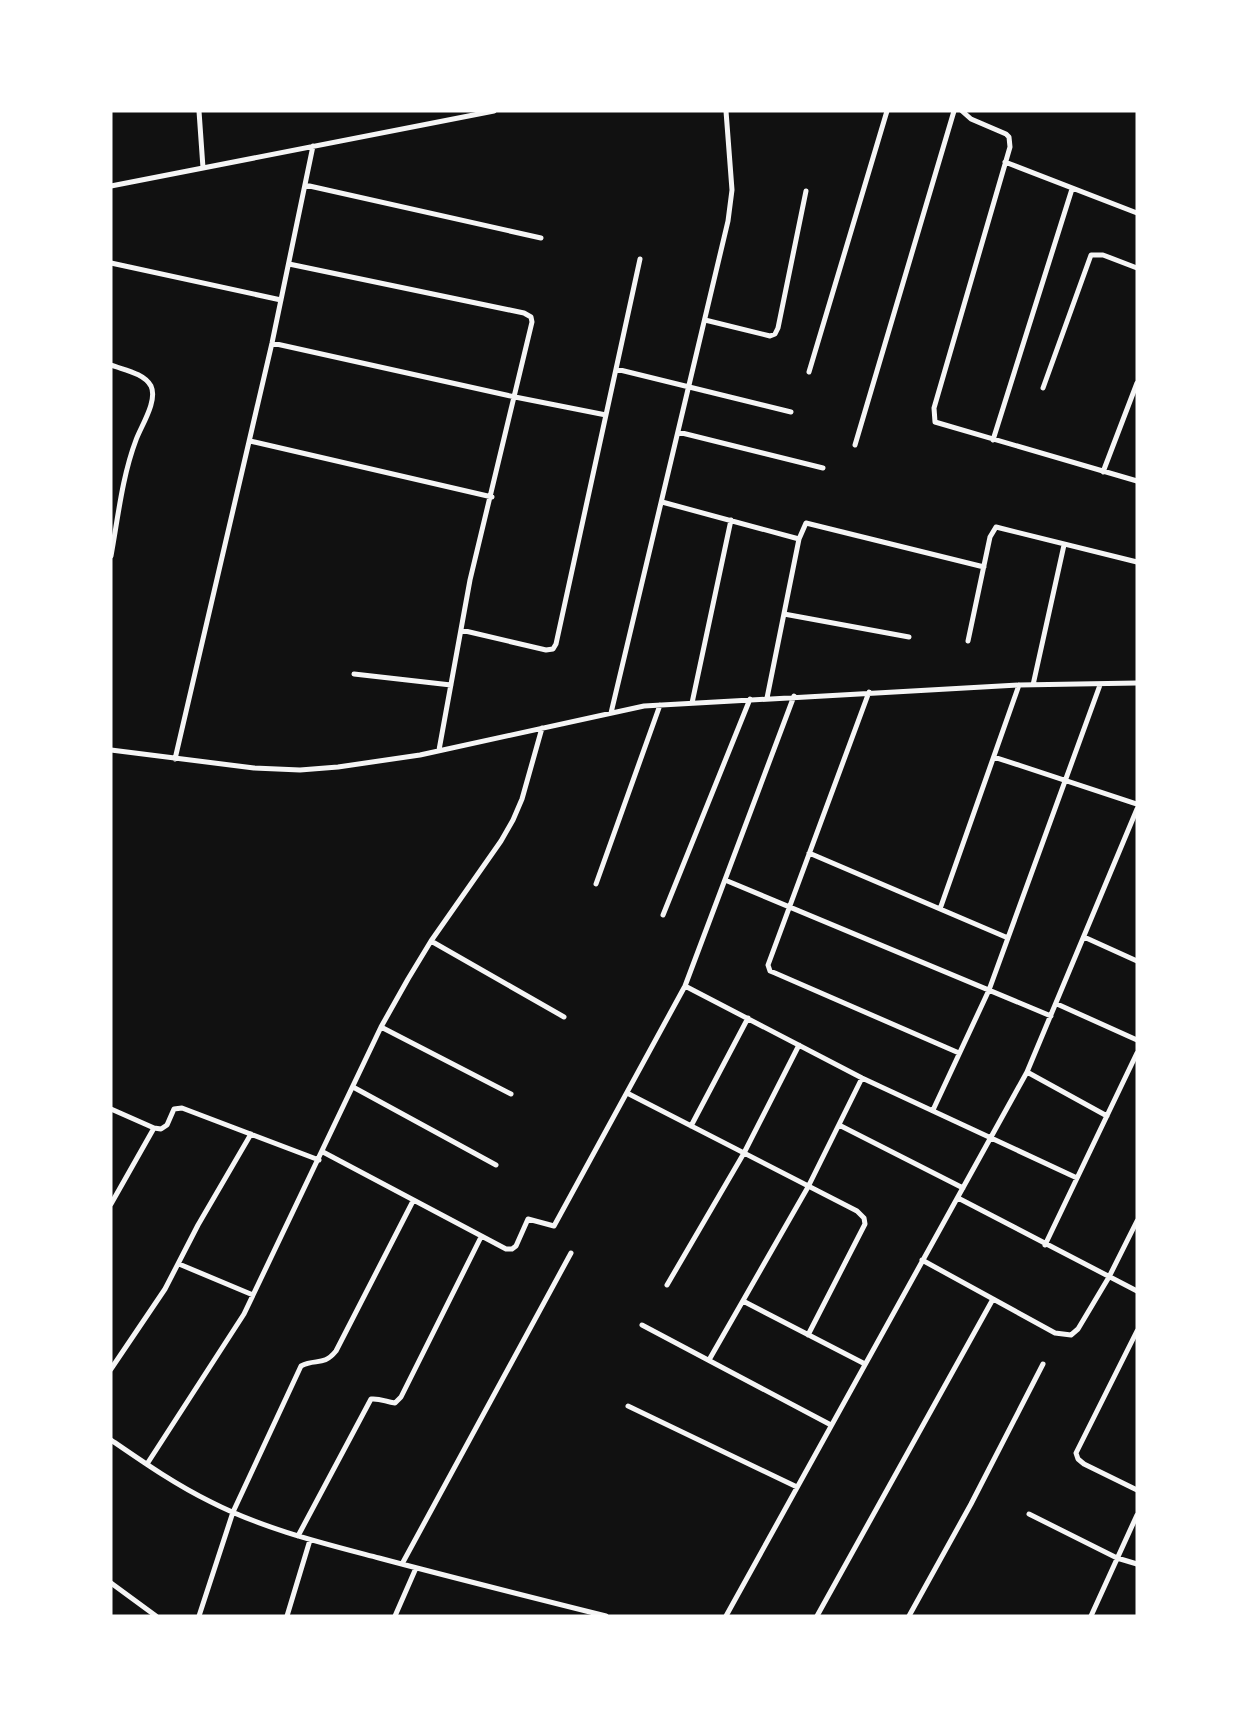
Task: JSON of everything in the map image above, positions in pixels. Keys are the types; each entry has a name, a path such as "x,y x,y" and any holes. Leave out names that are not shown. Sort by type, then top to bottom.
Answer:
{"street":[{"path":"199,111 203,168"},
{"path":"111,186 494,111"},
{"path":"611,713 728,221 732,175 726,111"},
{"path":"809,372 887,111"},
{"path":"855,445 954,111"},
{"path":"962,111 971,119 1009,137 1010,146 933,415 935,422 1137,481"},
{"path":"175,759 250,441 313,146"},
{"path":"1005,162 1137,213"},
{"path":"305,185 542,238"},
{"path":"994,440 1072,189"},
{"path":"705,320 770,336 775,334 778,328 806,191"},
{"path":"1043,388 1091,255 1103,254 1137,268"},
{"path":"461,630 546,650 553,649 556,644 640,259"},
{"path":"111,263 281,300"},
{"path":"289,264 531,316 531,327 492,497 476,555 440,750"},
{"path":"272,343 515,397 606,415"},
{"path":"111,365 137,374 147,381 152,388 153,397 132,449 111,556"},
{"path":"616,369 791,412"},
{"path":"1103,472 1137,383"},
{"path":"1130,402 1137,404"},
{"path":"678,432 823,468"},
{"path":"250,441 492,497"},
{"path":"662,502 799,539"},
{"path":"692,703 731,520"},
{"path":"767,698 799,539 806,523 814,523 984,567"},
{"path":"968,641 990,538 996,527 1137,562"},
{"path":"1033,685 1064,545"},
{"path":"784,614 909,637"},
{"path":"354,674 451,686"},
{"path":"111,750 254,768 300,770 338,767 440,750 611,713 660,705 794,696 1019,685 1137,683"},
{"path":"940,909 1019,685"},
{"path":"933,1110 989,990 1100,685"},
{"path":"869,692 768,960 770,971 959,1053"},
{"path":"323,1152 498,1246 512,1249 516,1246 528,1219 554,1226 685,986 794,696"},
{"path":"663,915 750,699"},
{"path":"596,884 660,705"},
{"path":"146,1464 231,1336 253,1296 382,1027 431,941 502,841 514,820 522,799 542,728"},
{"path":"994,757 1137,804"},
{"path":"726,1616 1027,1072 1137,809"},
{"path":"809,853 1008,938"},
{"path":"725,880 1052,1016"},
{"path":"1084,938 1137,961"},
{"path":"431,941 564,1017"},
{"path":"685,986 862,1078 1077,1178"},
{"path":"1057,1004 1137,1040"},
{"path":"691,1126 748,1018"},
{"path":"382,1027 511,1094"},
{"path":"668,1285 744,1153 799,1045"},
{"path":"1045,1245 1137,1053"},
{"path":"1027,1072 1107,1116"},
{"path":"709,1360 808,1187 862,1078"},
{"path":"353,1087 496,1165"},
{"path":"627,1093 857,1211 864,1218 865,1224 808,1335"},
{"path":"111,1108 154,1128 161,1129 167,1125 174,1109 182,1108 319,1160"},
{"path":"839,1125 963,1188"},
{"path":"111,1204 154,1128"},
{"path":"111,1369 156,1303 179,1264 198,1225 251,1134"},
{"path":"958,1198 1045,1245 1137,1291"},
{"path":"199,1616 233,1512 301,1366 306,1363 323,1362 336,1351 413,1200"},
{"path":"922,1260 1055,1333 1071,1335 1078,1329 1109,1277 1137,1222"},
{"path":"298,1536 371,1399 379,1398 395,1403 401,1397 481,1237"},
{"path":"402,1564 571,1253"},
{"path":"179,1264 253,1296"},
{"path":"817,1616 993,1299"},
{"path":"743,1301 865,1364"},
{"path":"642,1325 831,1425"},
{"path":"1137,1331 1076,1453 1078,1459 1084,1464 1137,1490"},
{"path":"908,1616 972,1504 1044,1364"},
{"path":"628,1406 797,1487"},
{"path":"111,1440 186,1489 233,1512 298,1536 606,1616"},
{"path":"1029,1514 1117,1558 1137,1564"},
{"path":"1090,1616 1137,1515"},
{"path":"287,1616 310,1540"},
{"path":"395,1616 416,1568"},
{"path":"111,1583 156,1616"}]}
